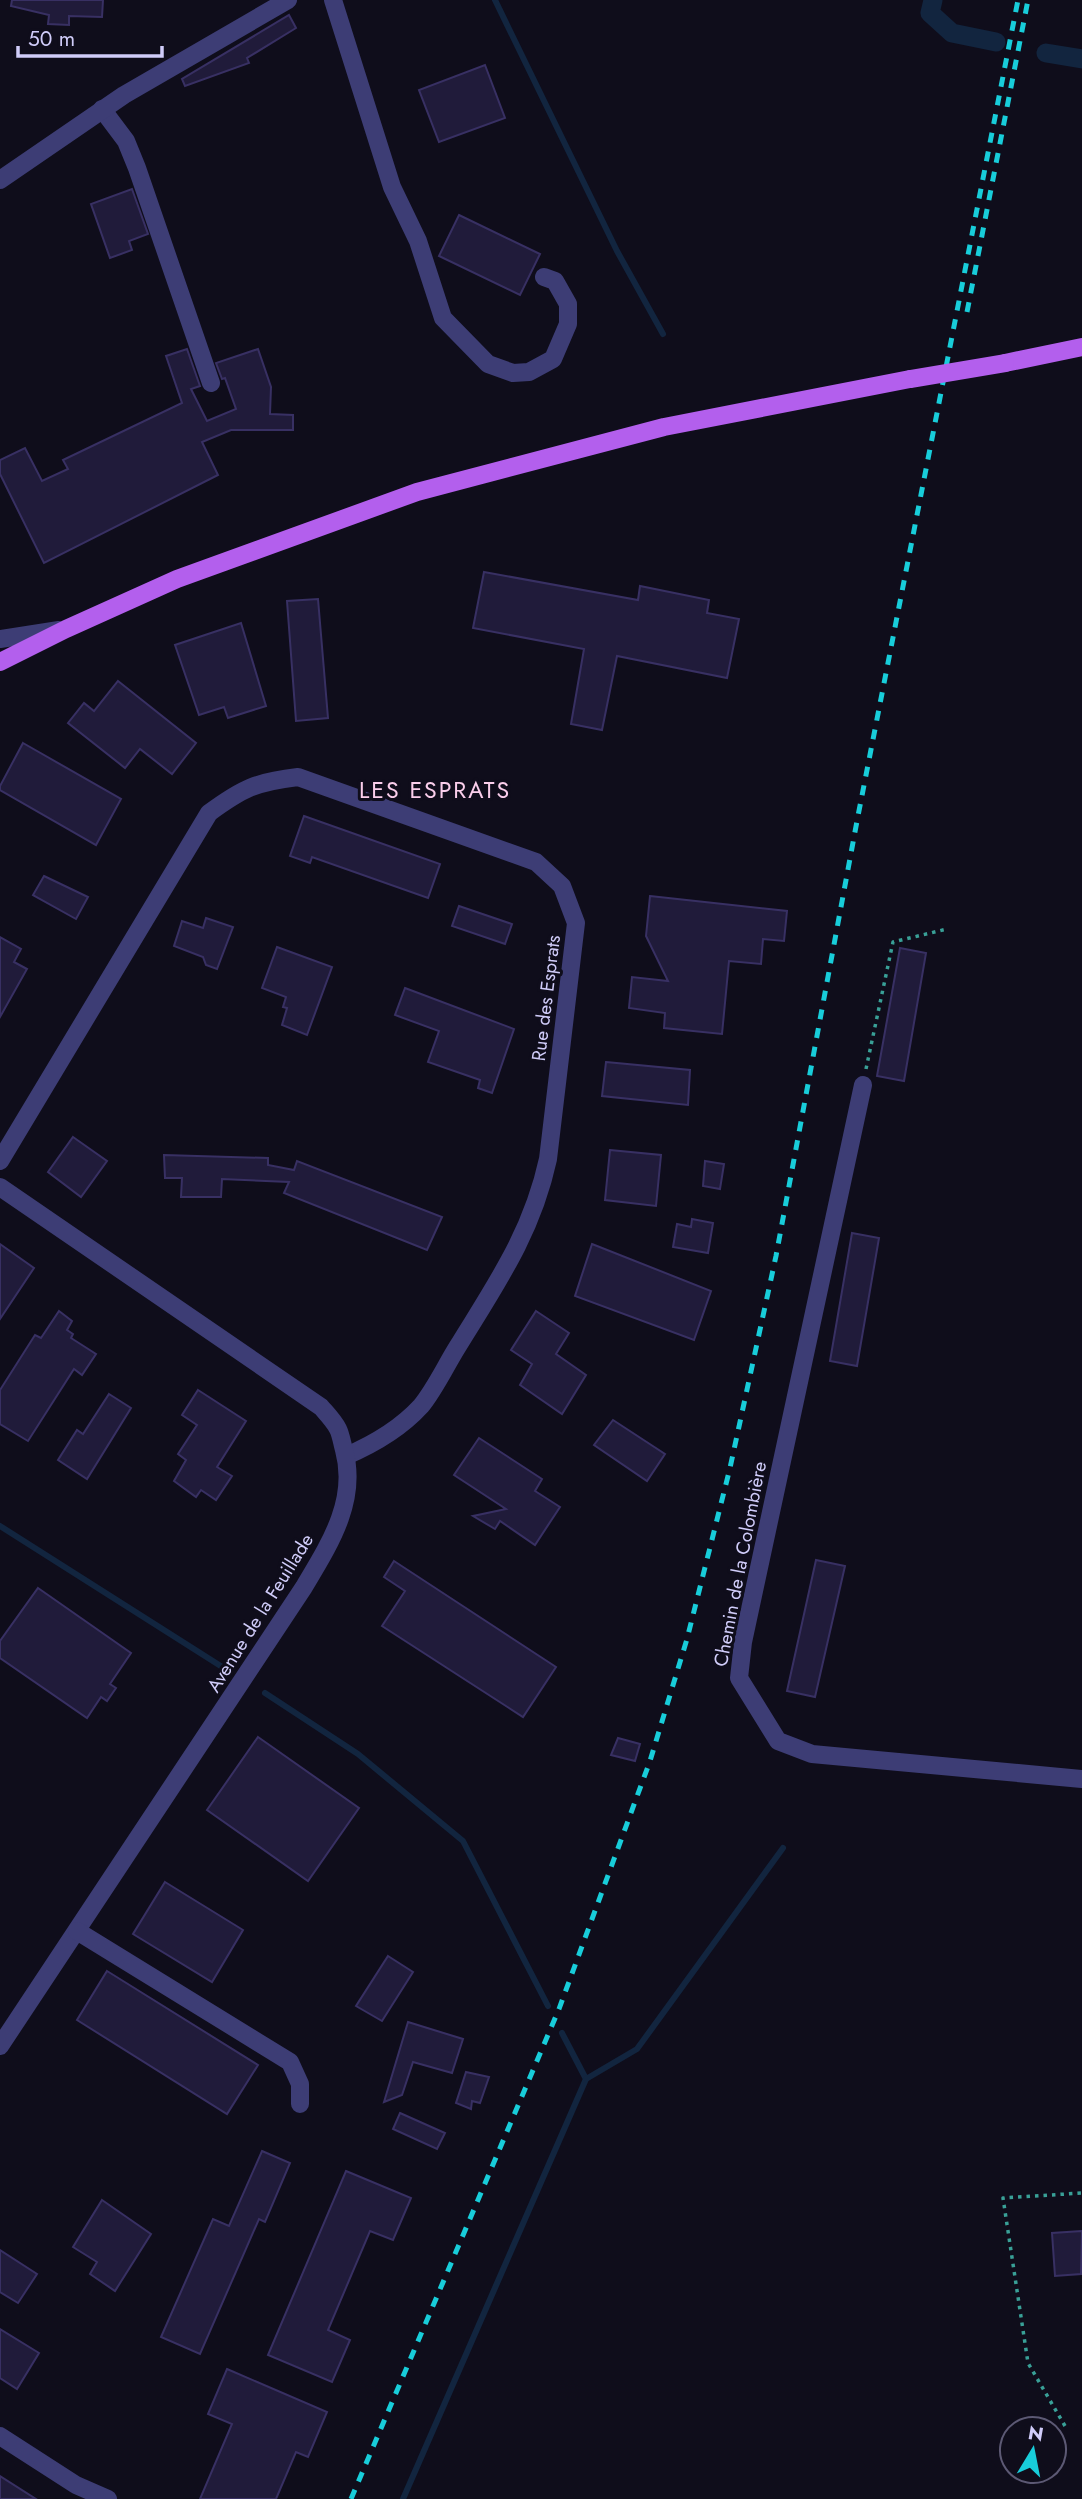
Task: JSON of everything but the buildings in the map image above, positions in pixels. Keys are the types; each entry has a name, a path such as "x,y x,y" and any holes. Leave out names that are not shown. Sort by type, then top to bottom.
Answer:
{"main road":[{"path":"0,662 177,579 417,492 664,427 1082,347"}],"street":[{"path":"0,180 124,95 288,0"},
{"path":"333,0 392,187 418,241 443,318 488,365 513,373 529,372 553,359 568,324 568,303 555,282 544,277"},
{"path":"102,110 126,141 137,168 211,383"},
{"path":"0,639 66,629"},
{"name":"Rue des Esprats","path":"0,1161 209,813 237,792 267,781 298,777 536,862 562,886 576,923 548,1159 542,1187 514,1255 421,1405 379,1442 346,1456"},
{"name":"Chemin de la Colombière","path":"863,1085 743,1642 739,1678 778,1741 812,1754 1082,1779"},
{"name":"Avenue de la Feuillade","path":"0,1187 321,1407 338,1430 346,1456 349,1485 342,1513 326,1550 256,1662 0,2046"},
{"path":"77,1930 290,2062 300,2084 300,2104"},
{"path":"0,2435 76,2485 108,2499"}],"path":[{"path":"863,1085 893,942 947,929"},
{"path":"1058,2415 1028,2364 1003,2198 1082,2193"}],"waterway":[{"path":"495,0 617,251 663,334"},
{"path":"933,0 930,13 952,33 996,42"},
{"path":"1046,53 1082,59"},
{"path":"0,1526 227,1670"},
{"path":"265,1693 358,1754 463,1841 548,2006"},
{"path":"403,2499 586,2079 637,2049 783,1848"},
{"path":"562,2033 586,2079"}],"railway":[{"path":"351,2499 559,2009 650,1761 687,1639 730,1468 776,1256 857,821 1018,0"},
{"path":"967,312 1028,0"}],"district":[{"name":"LES ESPRATS","path":"435,790"}]}
